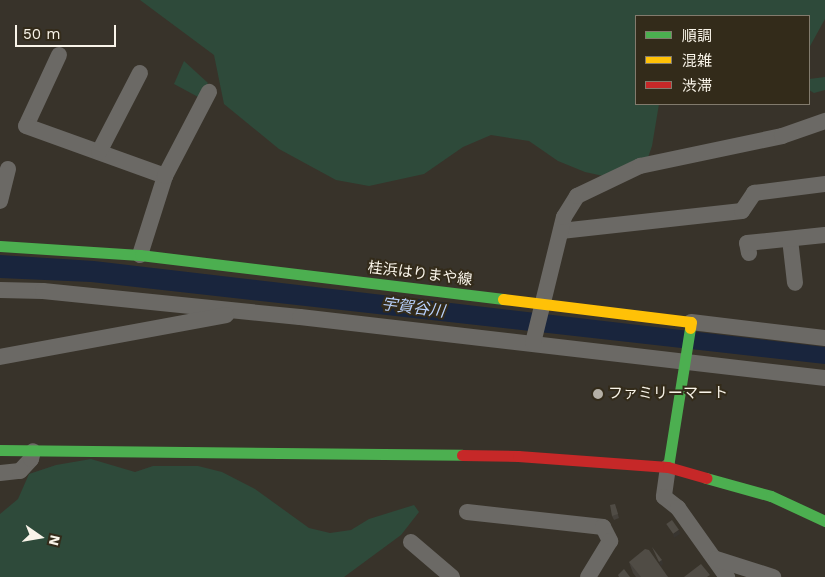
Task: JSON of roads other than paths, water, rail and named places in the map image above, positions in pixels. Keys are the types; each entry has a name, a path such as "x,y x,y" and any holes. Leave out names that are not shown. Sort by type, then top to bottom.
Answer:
{"main road":[{"name":"桂浜はりまや線","path":"0,246 140,255 690,326"},
{"path":"668,467 690,326"},
{"path":"0,450 518,456 668,467 771,496 825,520"}],"street":[{"path":"59,55 26,126 165,176"},
{"path":"99,152 140,73"},
{"path":"140,255 165,176 209,92"},
{"path":"533,337 539,308 569,204 577,196 640,166 782,136 825,121"},
{"path":"0,201 8,169"},
{"path":"561,231 742,211 754,193 825,184"},
{"path":"749,253 747,243 825,235"},
{"path":"790,239 795,283"},
{"path":"0,290 43,291 533,337 825,378"},
{"path":"0,357 245,311"},
{"path":"690,326 825,338"},
{"path":"0,472 20,472 32,459 33,451"},
{"path":"668,467 664,497 678,508 727,577"},
{"path":"468,512 603,527 610,541 588,577"},
{"path":"411,542 452,577"},
{"path":"716,559 773,577"}],"water":[{"name":"宇賀谷川","path":"0,255 94,261 825,347 825,364 91,282 0,278"}],"place":[{"name":"ファミリーマート","path":"598,394"}]}
